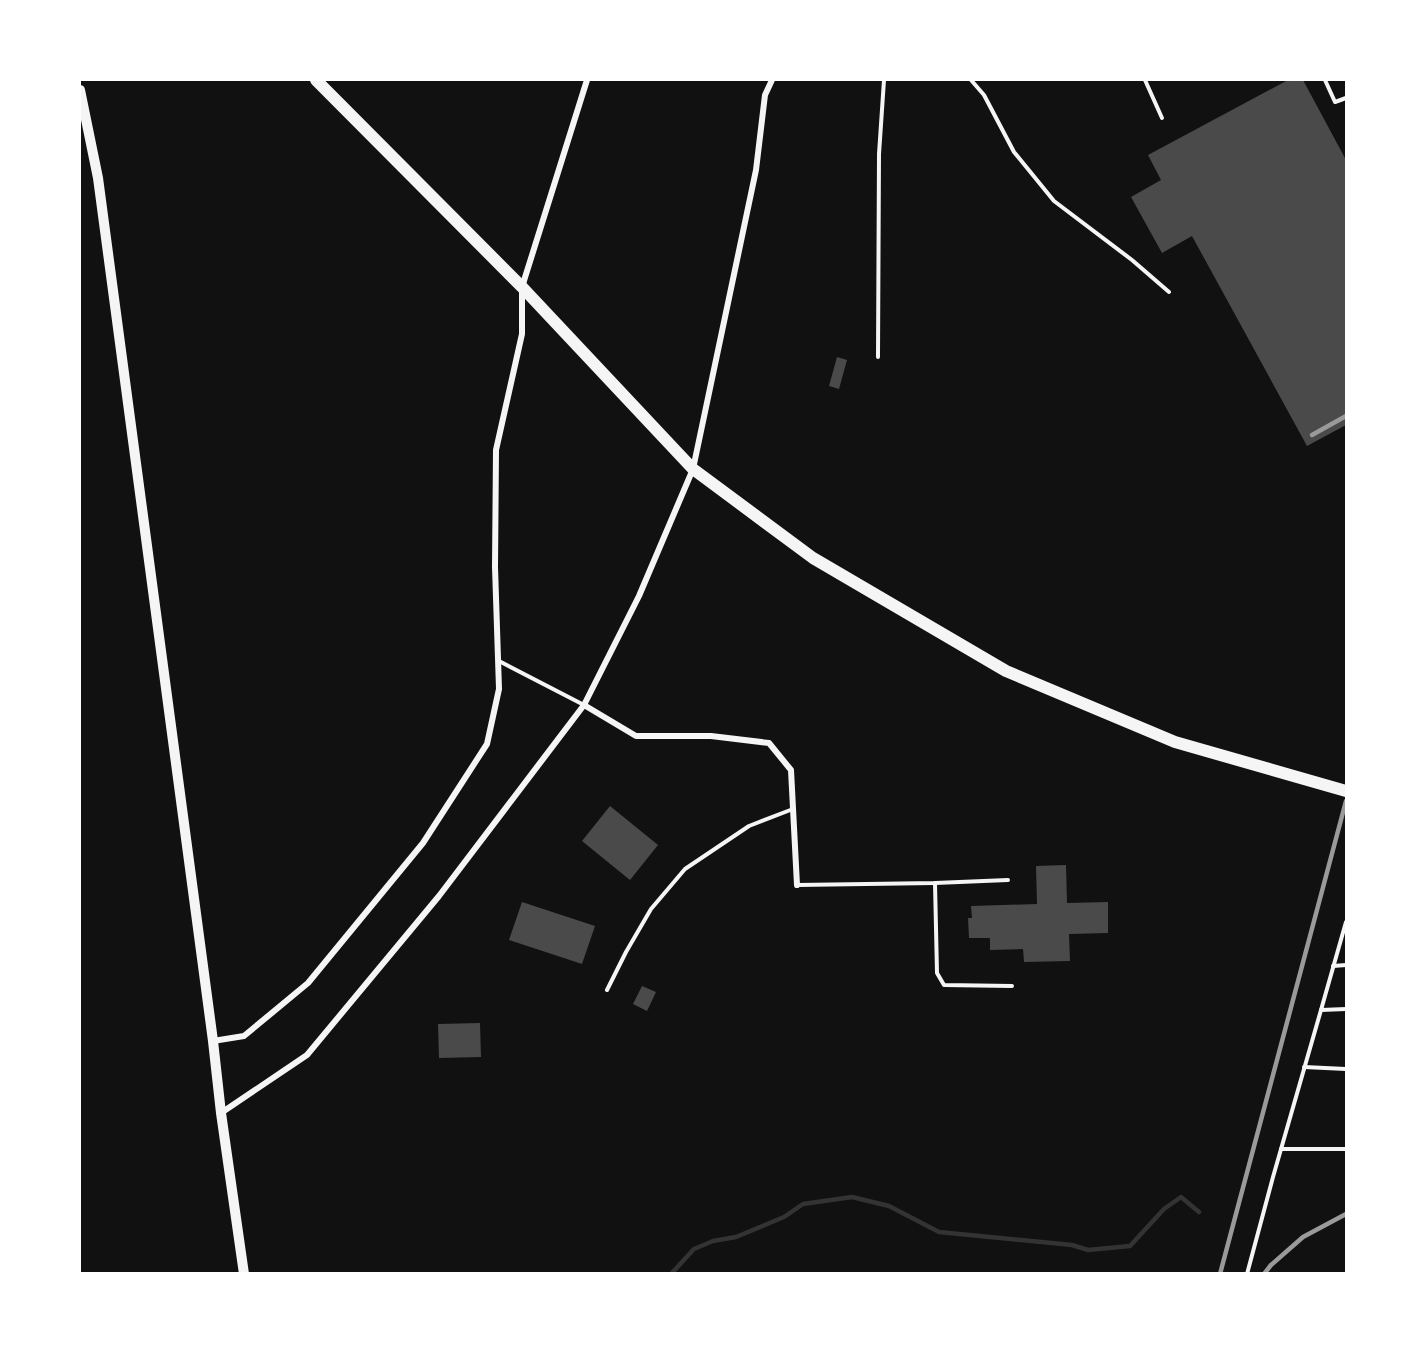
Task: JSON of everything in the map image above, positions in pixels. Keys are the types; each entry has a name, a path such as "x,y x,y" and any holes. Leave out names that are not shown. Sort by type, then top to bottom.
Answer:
{"main road":[{"path":"316,80 522,287 693,469 813,558 1006,671 1175,742 1347,791"},
{"path":"80,90 99,190 244,1274"}],"street":[{"path":"213,1041 244,1035 308,983 423,843 488,744 499,688 495,567 496,450 522,334 522,287 587,80"},
{"path":"221,1113 307,1055 439,896 584,705 639,596 693,469 756,170 765,95 772,80"},
{"path":"584,705 636,736 711,736 769,743 791,770 797,885"}],"lane":[{"path":"878,357 879,154 884,80"},
{"path":"971,80 984,95 1014,152 1054,201 1132,260 1169,292"},
{"path":"1145,80 1162,118"},
{"path":"1325,80 1335,102 1347,98"},
{"path":"498,661 584,705"},
{"path":"607,990 651,909 686,869 749,826 793,809"},
{"path":"797,885 1008,880"},
{"path":"935,883 937,974 944,985 1012,986"},
{"path":"1247,1274 1347,922"},
{"path":"1333,966 1347,965"},
{"path":"1321,1010 1347,1009"},
{"path":"1304,1067 1347,1068"},
{"path":"1281,1149 1347,1149"}],"building":[{"path":"1288,80 1303,80 1346,160 1346,425 1307,446 1192,236 1162,253 1131,197 1161,180 1148,155"},
{"path":"837,357 847,360 839,389 829,386"},
{"path":"610,806 658,845 630,880 582,841"},
{"path":"1066,865 1067,903 1108,902 1108,933 1069,934 1070,961 1024,962 1023,949 990,950 990,938 969,938 968,918 972,918 971,906 1037,904 1036,866"},
{"path":"522,902 595,926 582,964 509,940"},
{"path":"642,986 656,992 647,1011 633,1004"},
{"path":"480,1023 481,1057 439,1058 438,1024"}],"waterway":[{"path":"671,1274 694,1249 713,1241 736,1237 784,1217 803,1204 852,1197 889,1206 939,1232 1072,1245 1088,1250 1130,1246 1164,1209 1181,1197 1199,1212"}],"railway":[{"path":"1312,435 1346,416"},
{"path":"1220,1274 1346,801"},
{"path":"1264,1274 1303,1237 1346,1214"}]}
